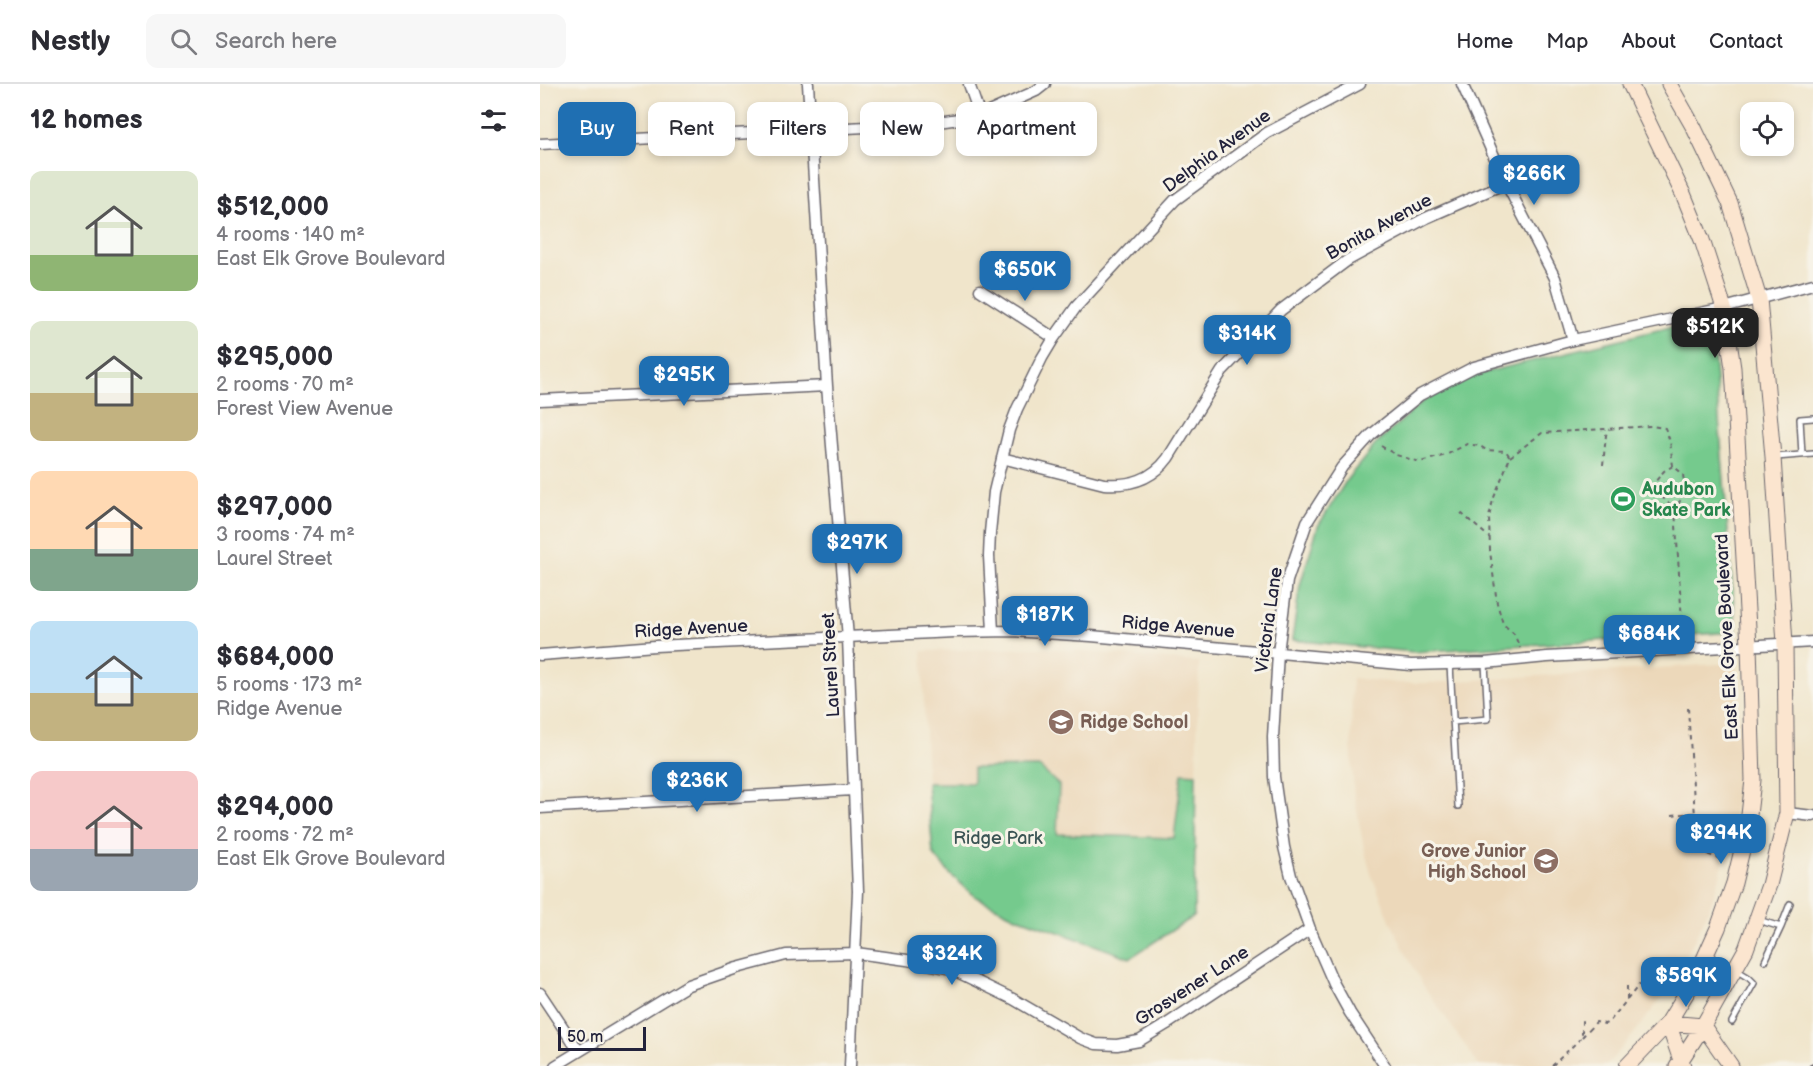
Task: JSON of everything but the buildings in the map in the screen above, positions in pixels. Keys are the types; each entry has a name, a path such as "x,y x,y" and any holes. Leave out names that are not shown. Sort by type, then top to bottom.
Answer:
{"street":[{"name":"Laurel Street","path":"808,84 809,102"},
{"path":"969,84 975,102"},
{"path":"1011,102 1036,91 1045,84"},
{"name":"Delphia Avenue","path":"993,631 990,533 994,492 1017,409 1054,338 1076,307 1174,200 1267,133 1360,84"},
{"path":"1462,84 1506,183 1555,278 1574,340"},
{"name":"East Elk Grove Boulevard","path":"1628,1066 1668,1023 1695,979 1718,928 1734,883 1743,846 1753,780 1749,645 1733,368 1724,308 1702,240 1684,195 1630,84"},
{"path":"1669,84 1694,128 1731,203 1759,299 1773,457 1785,644 1787,813 1769,885 1746,949 1680,1065"},
{"path":"848,128 924,124 956,119"},
{"path":"540,144 747,133"},
{"name":"Laurel Street","path":"813,156 827,386 848,638 858,891 850,1066"},
{"name":"Bonita Avenue","path":"1002,458 1104,484 1131,484 1151,474 1161,468 1168,458 1222,371 1281,310 1348,260 1426,218 1506,183"},
{"name":"Victoria Lane","path":"1383,1065 1334,984 1310,929 1291,876 1284,847 1274,777 1273,737 1278,653 1287,581 1307,522 1342,467 1371,435 1420,395 1474,367 1574,340 1724,308 1813,284"},
{"path":"980,290 1054,338"},
{"path":"540,399 827,386"},
{"name":"Ridge Avenue","path":"540,655 655,646 993,631 1091,636 1410,665 1450,665 1813,642"},
{"path":"540,808 853,790"},
{"path":"1787,813 1813,816"},
{"name":"Grosvener Lane","path":"555,1066 578,1050 688,986 737,968 786,955 856,953 951,969 1013,999 1080,1038 1096,1044 1117,1045 1139,1041 1310,929"},
{"path":"540,993 578,1050"},
{"path":"1680,1065 1668,1023 1702,1026 1731,1066"}],"lane":[{"path":"1802,455 1800,419 1813,418"},
{"path":"1773,457 1813,454"},
{"path":"1453,722 1488,719 1485,663"},
{"path":"1450,665 1458,806"},
{"path":"1765,961 1790,904"},
{"path":"1756,920 1781,927"},
{"path":"1731,1022 1754,983 1735,969"}],"path":[{"path":"1520,660 1521,650 1514,634 1503,624 1497,603 1490,538 1489,517 1493,500 1510,457 1542,433 1651,426 1665,428 1671,441 1673,466 1683,474 1684,494 1675,509 1684,650"},
{"path":"1603,465 1606,435 1609,429"},
{"path":"1381,446 1396,455 1420,462 1446,455 1467,444 1480,446 1486,450 1506,451 1510,457"},
{"path":"1673,466 1664,471 1652,487 1675,509"},
{"path":"1461,513 1490,538"},
{"path":"1688,708 1697,847 1699,851 1709,856 1724,860"},
{"path":"1672,815 1694,813"},
{"path":"1552,1066 1596,1022 1605,1024 1610,1021 1639,985 1649,984 1664,995"},
{"path":"1627,986 1627,1000"},
{"path":"1582,1018 1582,1037"},
{"path":"1809,1066 1813,1064"}],"shaded area":[{"name":"Ridge School","path":"1042,648 1199,662 1196,774 1182,773 1174,838 1057,834 1059,785 973,768 973,783 927,783 922,651"},
{"name":"Grove Junior High School","path":"1735,663 1740,738 1733,821 1720,876 1710,906 1696,937 1659,1001 1606,1066 1479,1066 1423,985 1390,920 1371,874 1354,795 1351,745 1352,678 1397,683 1429,683"}],"green space":[{"path":"1711,317 1736,632 1413,652 1292,640 1300,585 1318,526 1348,478 1375,445 1423,401 1474,375"},
{"name":"Ridge Park","path":"1039,767 1059,785 1057,834 1174,838 1182,773 1196,774 1194,916 1130,958 1014,916 976,897 951,875 933,854 927,783 973,783 973,768"}],"place":[{"name":"Audubon Skate Park","path":"1623,499"},
{"name":"Ridge School","path":"1061,722"},
{"name":"Grove Junior High School","path":"1546,861"}]}
